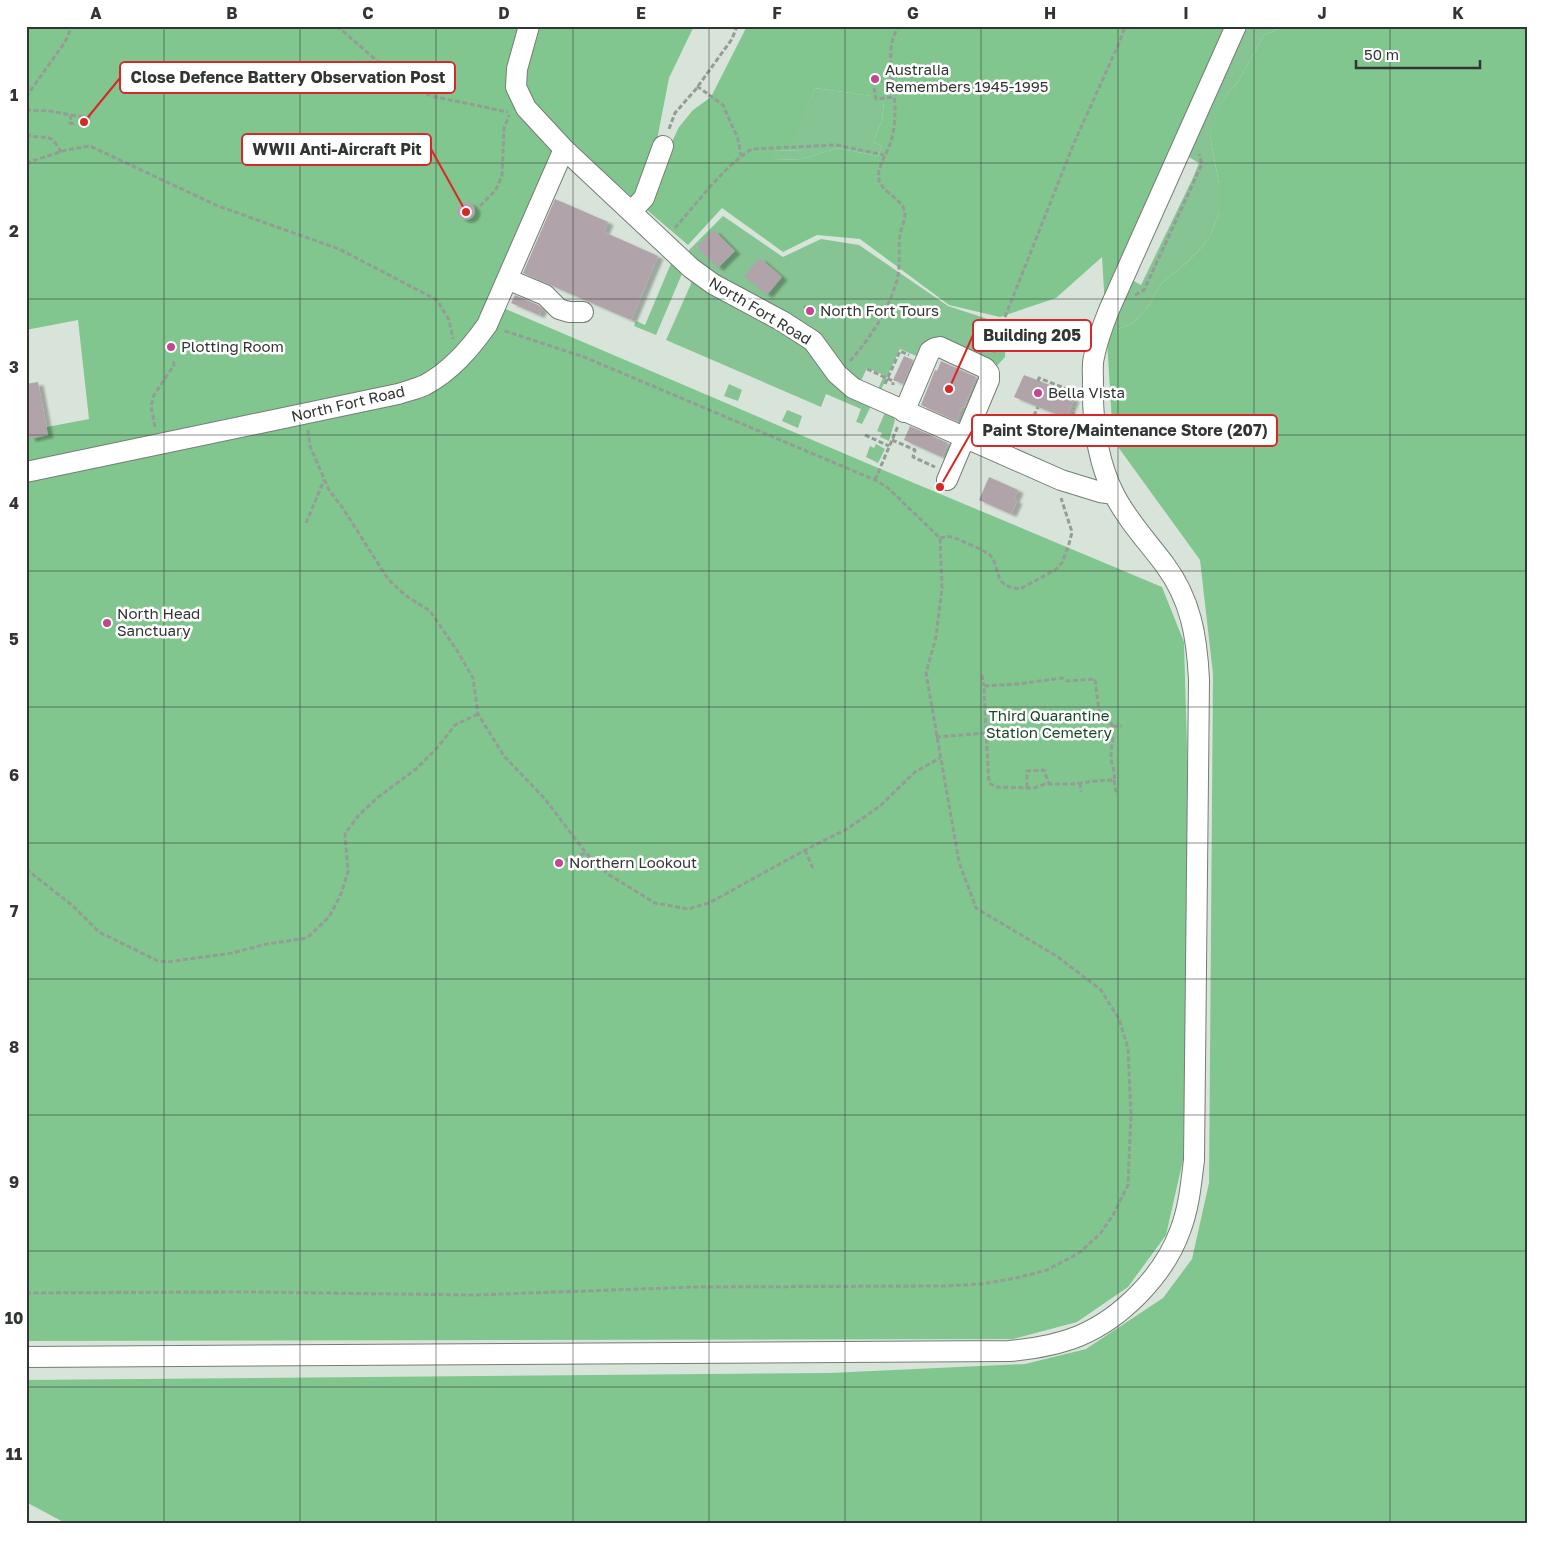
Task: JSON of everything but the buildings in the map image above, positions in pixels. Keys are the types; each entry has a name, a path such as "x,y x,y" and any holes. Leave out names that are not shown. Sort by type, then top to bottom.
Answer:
{"street":[{"name":"North Fort Road","path":"529,26 517,69 516,87 526,108 564,149 691,268 713,284 782,321 813,341 837,374 853,388 965,438 1017,451 1060,480 1100,492 1114,494"},
{"path":"26,1357 1008,1351 1032,1349 1080,1336 1126,1306 1142,1292 1157,1274 1180,1232 1189,1201 1194,1160 1200,680 1197,644 1189,610 1180,588 1167,567 1127,515 1114,494 1104,467 1093,411 1094,359 1109,310 1236,26"},
{"path":"631,212 644,198 662,146"},
{"name":"North Fort Road","path":"26,472 398,394 424,385 448,370 473,344 487,325 564,149"},
{"path":"507,279 545,295 559,309 569,312 583,312"},
{"path":"904,412 930,351 935,348 940,348 985,368 989,373 989,380 948,477"}],"path":[{"path":"26,97 65,42 72,26"},
{"path":"337,26 399,80 431,96 510,113 504,128 502,176 495,191 480,206"},
{"path":"662,146 674,113 732,39 737,26"},
{"path":"837,374 864,345 878,325 897,279 900,234 905,217 904,209 900,202 884,189 879,179 882,161 891,141 895,111 891,68 892,44 896,31 900,26"},
{"path":"997,342 1070,152 1125,26"},
{"path":"882,80 874,82 876,99 894,97"},
{"path":"697,86 723,105 738,139 741,156"},
{"path":"26,110 50,111 92,118"},
{"path":"71,115 70,123 75,124"},
{"path":"26,134 45,137 55,141 61,152"},
{"path":"663,242 741,156 752,149 836,145 884,155"},
{"path":"26,163 61,152 90,146 218,206 339,249 437,300 449,320 457,360"},
{"path":"26,1293 247,1292 474,1295 695,1287 946,1286 982,1284 1047,1270 1079,1253 1100,1234 1113,1215 1128,1185 1131,1115 1128,1048 1119,1019 1101,990 1058,957 976,908 959,862 926,673 936,637 942,588 940,538 887,487 875,480 584,356 487,325"},
{"path":"878,400 900,351 912,356"},
{"path":"159,445 151,406 154,395 174,365 173,360"},
{"path":"867,369 888,378 893,381 892,384"},
{"path":"1017,451 1059,432 1073,418 1074,403"},
{"path":"1017,451 1038,407"},
{"path":"875,480 904,412"},
{"path":"306,414 310,446 329,490 388,579 405,596 430,611 458,652 473,678 478,714 504,756 545,799 586,853 608,874 655,903 688,909 709,903 847,829 880,806 915,772 940,758"},
{"path":"864,436 889,446"},
{"path":"892,440 915,450 913,457 948,477"},
{"path":"306,523 324,480"},
{"path":"940,538 949,536 988,552 995,562 996,572 1001,582 1020,589 1055,570 1062,562 1072,532 1067,517"},
{"path":"982,675 989,783 996,787 1027,788 1049,784 1114,780"},
{"path":"984,686 1062,678 1067,681 1094,679 1100,720 1110,721 1113,726 1111,759 1115,769 1116,794"},
{"path":"26,869 73,906 99,932 158,961 167,962 232,953 267,944 307,938 328,916 342,894 348,872 345,834 358,816 377,798 416,769 438,748 455,725 478,714"},
{"path":"1113,726 1122,726"},
{"path":"936,737 986,733 1011,736"},
{"path":"1027,788 1027,771 1044,770 1049,784"},
{"path":"1080,783 1081,792"},
{"path":"805,850 814,871"},
{"path":"559,863 586,853"}],"green space":[{"name":"Third Quarantine Station Cemetery","path":"26,26 694,26 669,78 656,145 669,148 679,127 693,110 711,97 747,26 1248,26 1232,55 1111,325 1118,329 1133,323 1148,307 1161,284 1185,264 1211,235 1219,213 1219,184 1210,136 1226,95 1238,82 1264,35 1286,26 1528,26 1528,1524 67,1524 26,1502 26,1380 829,1373 1025,1364 1086,1349 1163,1298 1192,1259 1209,1183 1213,674 1200,560 1113,440 1102,257 1056,298 1000,317 949,305 860,239 817,235 783,252 722,208 688,245 560,136 487,301 1162,587 1184,642 1189,820 1183,1160 1166,1235 1128,1287 1077,1322 1013,1339 26,1341 26,431 89,419 78,320 26,330","holes":["815,88 872,96 874,102 884,102 882,121 873,142 882,146 878,156 837,148 803,159 774,160 774,151 802,150 802,145 792,145"]},
{"path":"1248,26 1286,26 1264,35 1238,82 1226,95 1210,136 1219,184 1219,213 1211,235 1185,264 1161,284 1148,307 1133,323 1118,329 1111,325 1130,279 1141,285 1192,180 1199,163 1187,156 1232,55"},
{"path":"815,88 873,96 879,101 884,102 882,121 873,142 882,146 878,156 837,148 803,159 774,160 774,151 802,150 791,145"},
{"path":"723,216 783,257 821,239 859,245 948,306 1006,325 1005,357 995,368 941,342 921,358 900,349 879,394 877,392 884,375 867,368 860,383 872,404 862,424 856,422 861,409 826,394 821,407 666,340 691,284 689,250"},
{"path":"666,251 684,269 656,335 634,326 636,321 645,325 672,261 663,257"},
{"path":"729,384 742,390 738,401 724,396"},
{"path":"787,410 802,416 798,428 782,421"},
{"path":"886,410 892,412 895,420 889,441 880,437 882,433 877,431"},
{"path":"876,444 885,449 878,463 866,457 870,446 874,448"}],"place":[{"name":"Australia Remembers 1945-1995","path":"875,79"},
{"name":"Close Defence Battery Observation Post","path":"84,122"},
{"name":"WWII Anti-Aircraft Pit","path":"466,212"},
{"name":"North Fort Tours","path":"810,311"},
{"name":"Plotting Room","path":"171,347"},
{"name":"Building 205","path":"949,389"},
{"name":"Bella Vista","path":"1038,393"},
{"name":"Paint Store/Maintenance Store (207)","path":"940,487"},
{"name":"North Head Sanctuary","path":"107,623"},
{"name":"Northern Lookout","path":"559,863"}]}
